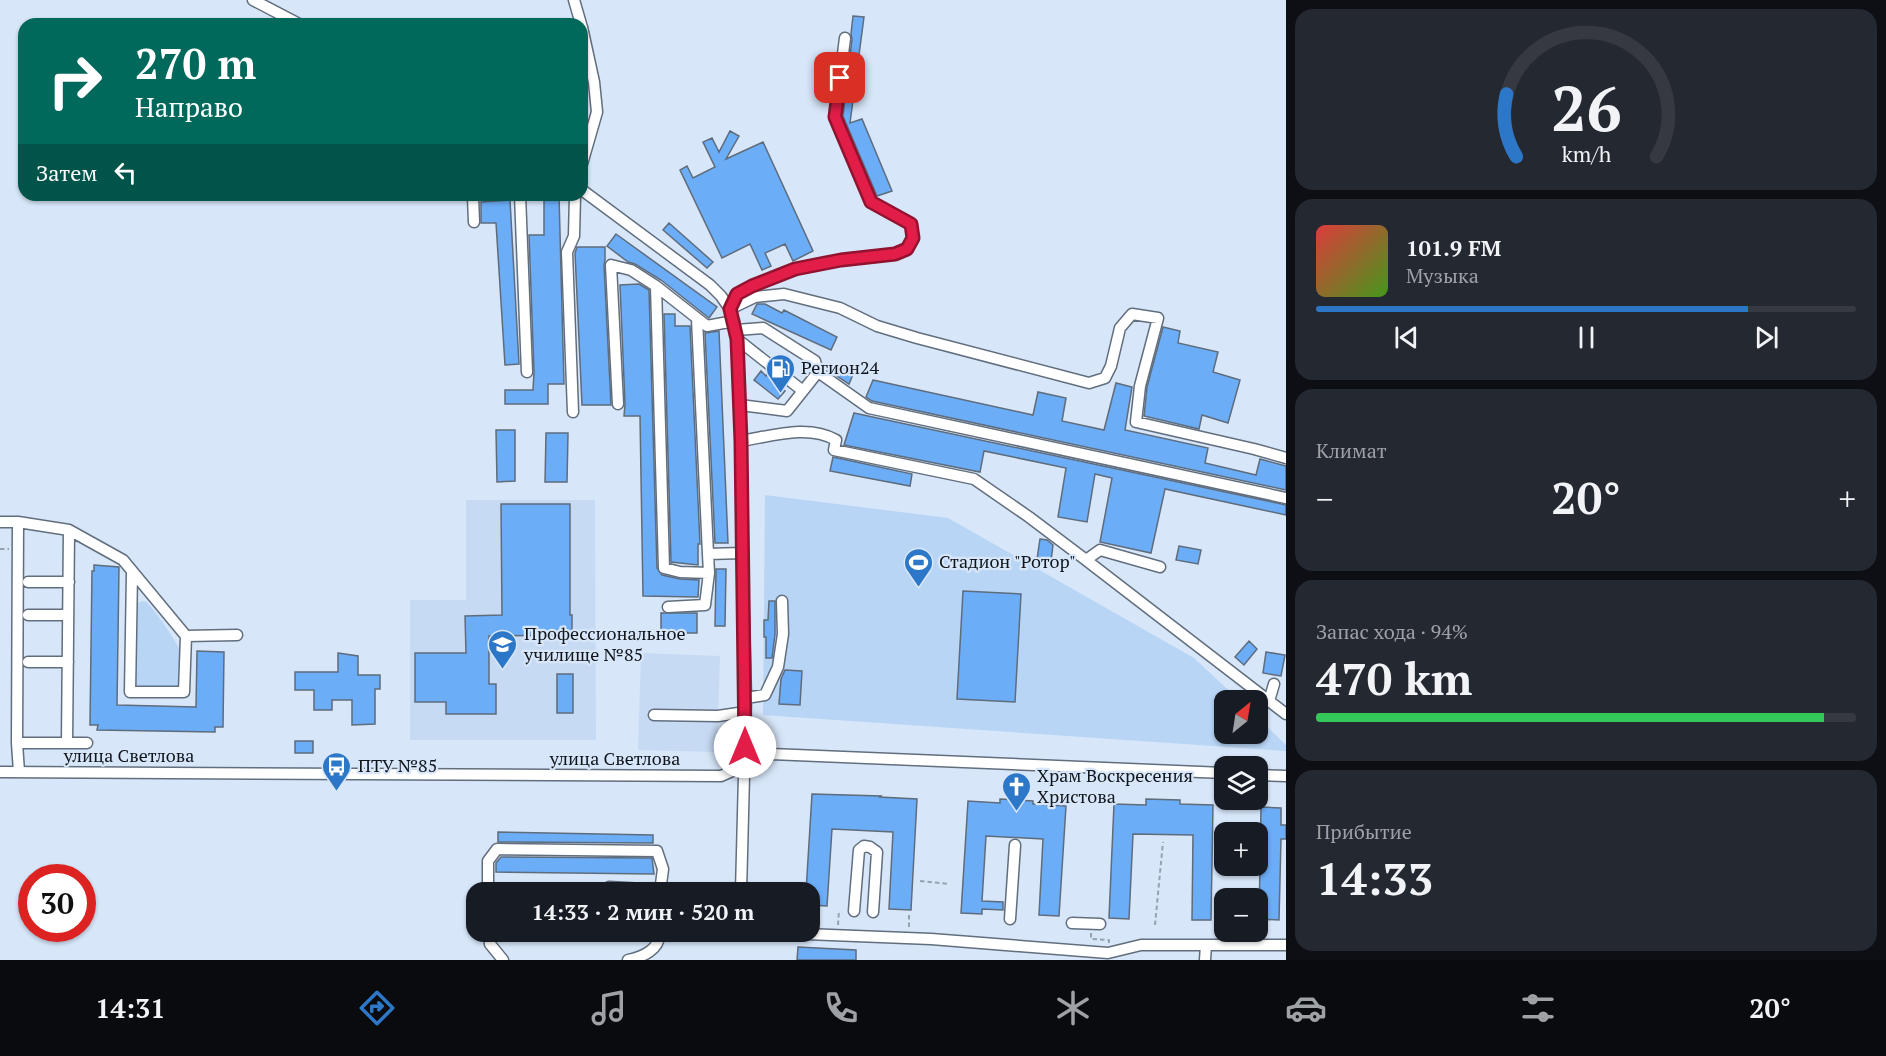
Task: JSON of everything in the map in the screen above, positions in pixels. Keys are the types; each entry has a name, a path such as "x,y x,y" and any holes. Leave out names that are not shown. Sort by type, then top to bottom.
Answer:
{"street":[{"path":"253,0 288,18"},
{"path":"574,0 580,18"},
{"path":"730,309 737,294 795,269 841,260 895,254 907,249 913,238 911,224 871,202 835,117 845,38"},
{"path":"588,54 597,112 588,143"},
{"path":"588,194 710,285 730,309 736,330 741,441 746,698 741,882"},
{"path":"473,201 474,222"},
{"path":"520,201 527,372"},
{"path":"573,412 567,252 574,236 575,201"},
{"path":"618,404 611,265 631,270 657,286 707,326 736,330 763,328 815,361 818,372 869,408 1286,498"},
{"path":"657,286 664,568 680,572 710,573"},
{"path":"730,309 755,297 784,294 840,308 877,326 917,338 1089,383 1105,378 1111,366 1120,328 1132,314 1158,318 1140,386 1136,422 1254,448 1286,458"},
{"path":"668,607 705,605 710,573 697,319"},
{"path":"736,330 803,392"},
{"path":"740,405 787,411 818,372"},
{"path":"741,441 806,431 824,433 836,440 834,450 974,479 1029,517 1286,714"},
{"path":"0,522 18,522 69,530 123,560 186,636 184,692 130,692 132,573"},
{"path":"18,522 19,772"},
{"path":"67,742 69,530"},
{"path":"1086,560 1100,550 1160,567"},
{"path":"708,554 742,553"},
{"path":"28,582 69,582"},
{"path":"746,698 765,695 778,668 783,634 782,601"},
{"path":"28,615 68,615"},
{"path":"186,636 237,635"},
{"path":"28,662 68,662"},
{"path":"1269,701 1274,684"},
{"path":"654,715 718,716 745,712"},
{"path":"18,743 87,743"},
{"name":"улица Светлова","path":"0,772 721,776 771,754 1214,774"},
{"path":"1268,775 1286,776"},
{"path":"1010,919 1015,845"},
{"path":"854,911 859,850 864,846 877,852 873,912"},
{"path":"488,882 488,861 497,849 657,851 663,869 662,882"},
{"path":"1072,923 1095,924"},
{"path":"820,934 931,939 1107,956 1141,945 1286,945"},
{"path":"490,942 503,960"},
{"path":"628,960 654,949 658,942"},
{"path":"1204,960 1206,945"}],"path":[{"path":"1155,925 1163,842"},
{"path":"920,881 948,884"},
{"path":"837,935 839,910"},
{"path":"1095,924 1091,939 1109,940 1107,956"}],"shaded area":[{"name":"Стадион \"Ротор\"","path":"765,495 948,518 1194,658 1228,690 1214,690 1214,744 1268,744 1268,728 1286,745 1286,751 763,715"},
{"name":"Профессиональное училище №85","path":"466,500 595,500 596,740 410,740 410,600 466,600"},
{"path":"145,601 165,626 181,653 182,670 178,687 140,689 135,686 135,607 139,602"},
{"path":"641,653 720,656 717,752 638,750"}],"building":[{"path":"853,16 864,17 850,123 862,119 892,191 877,196 843,116"},
{"path":"730,131 739,136 726,159 763,142 813,251 793,261 785,244 765,253 771,266 762,270 750,244 722,258 680,170 687,166 693,178 715,167 703,142 712,138 719,152"},
{"path":"510,201 519,364 505,365 496,223 481,223 481,202"},
{"path":"544,201 559,201 564,384 548,384 548,404 505,404 505,390 533,390 529,235 544,235"},
{"path":"669,223 713,262 707,268 663,230"},
{"path":"616,234 717,307 709,318 661,280 628,262 607,246"},
{"path":"577,247 605,247 611,405 582,405 575,253"},
{"path":"639,284 649,290 657,568 662,575 699,580 698,597 643,596 640,416 624,416 620,285"},
{"path":"757,304 765,304 782,313 784,310 837,337 831,350 752,314"},
{"path":"664,314 675,314 675,326 690,326 700,544 698,544 698,565 671,562"},
{"path":"1163,327 1180,331 1178,343 1218,352 1213,372 1240,380 1228,423 1202,415 1199,429 1144,416 1147,387"},
{"path":"719,331 728,543 715,543 705,333"},
{"path":"838,365 854,372 849,384 834,374"},
{"path":"761,371 766,376 768,373 782,384 780,387 785,391 778,399 754,380"},
{"path":"873,380 1033,415 1038,392 1066,398 1062,421 1104,430 1116,383 1132,387 1125,430 1208,448 1205,463 1256,475 1260,459 1286,466 1286,490 872,401 866,397"},
{"path":"854,413 1286,505 1286,515 1165,489 1151,553 1100,542 1112,478 1095,474 1087,522 1058,517 1066,468 984,451 980,472 844,445"},
{"path":"496,430 515,430 515,481 497,482"},
{"path":"546,433 568,433 567,482 545,482"},
{"path":"833,457 912,474 910,486 830,471"},
{"path":"501,504 570,504 572,635 489,636 489,684 496,684 496,714 446,714 446,702 415,702 415,653 466,653 465,616 502,615"},
{"path":"1040,539 1047,540 1053,545 1051,561 1037,559"},
{"path":"1179,546 1201,550 1198,564 1176,560"},
{"path":"94,565 119,567 117,705 196,707 197,651 224,652 223,727 215,727 215,732 97,730 98,725 90,725 92,571 94,571"},
{"path":"716,569 726,569 725,626 715,626"},
{"path":"963,591 1021,594 1015,702 957,699"},
{"path":"769,601 775,601 775,634 772,658 766,658 764,620 768,620"},
{"path":"661,613 697,613 697,633 661,633"},
{"path":"1249,641 1257,649 1244,665 1235,657"},
{"path":"1266,652 1285,655 1281,676 1263,673"},
{"path":"338,653 358,656 358,675 380,675 380,689 375,689 375,724 352,725 352,700 332,700 332,710 314,710 314,690 295,690 295,672 338,672"},
{"path":"785,670 802,671 800,705 779,704 781,679"},
{"path":"557,674 573,674 573,713 557,713"},
{"path":"295,741 313,741 313,753 295,753"},
{"path":"812,794 917,799 911,910 889,909 893,832 832,829 827,906 820,906 820,882 807,882"},
{"path":"1000,799 1066,806 1059,916 1039,915 1043,839 986,836 982,901 1003,902 1003,910 982,909 982,914 961,913 968,801 1000,803"},
{"path":"1146,799 1180,800 1180,804 1213,805 1211,920 1192,920 1193,835 1133,834 1129,919 1109,918 1114,804 1146,805"},
{"path":"1268,807 1281,808 1281,825 1286,825 1286,839 1281,839 1279,920 1268,919 1268,888 1260,888 1260,876 1268,876 1268,822 1261,822 1261,810 1268,810"},
{"path":"498,832 653,835 653,843 498,842"},
{"path":"501,857 652,858 654,874 496,872 496,863"},
{"path":"798,947 856,950 856,960 797,960"}],"place":[{"name":"Регион24","path":"780,394"},
{"name":"Стадион \"Ротор\"","path":"918,588"},
{"name":"Профессиональное училище №85","path":"503,670"},
{"name":"ПТУ №85","path":"337,792"},
{"name":"Храм Воскресения Христова","path":"1016,812"}],"route":[{"path":"745,747 741,441 737,339 730,309 737,294 795,269 841,260 895,254 907,249 913,238 911,224 871,202 835,117 840,78"}]}
